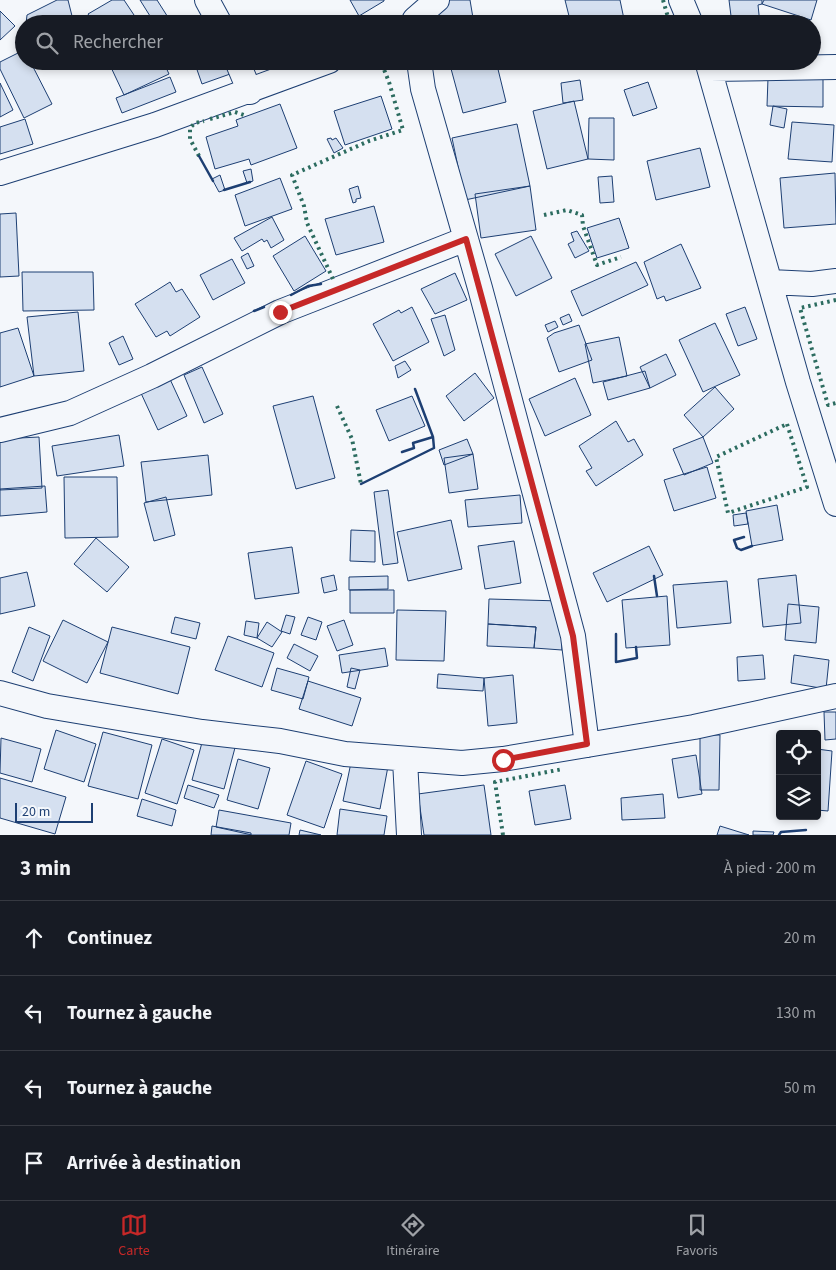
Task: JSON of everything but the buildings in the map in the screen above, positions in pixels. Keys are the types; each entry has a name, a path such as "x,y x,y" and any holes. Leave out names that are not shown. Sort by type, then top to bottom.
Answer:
{"street":[{"path":"207,0 215,15"},
{"path":"421,15 437,0"},
{"path":"681,0 687,15"},
{"path":"821,66 836,66"},
{"path":"240,70 250,92"},
{"path":"0,173 155,125 306,70"},
{"path":"420,70 423,89 466,239 573,636 587,744"},
{"path":"709,70 836,504"},
{"path":"0,430 70,413 152,376 280,312 466,239"},
{"path":"770,282 812,284 836,281"},
{"path":"0,693 47,706 202,732 280,740 345,754 406,760 470,762 503,760 694,727 836,696"},
{"path":"406,760 408,835"}],"hedge":[{"path":"663,0 667,15"},
{"path":"333,279 307,223 304,206 292,175 369,141 403,130 384,70"},
{"path":"210,119 235,112 247,116"},
{"path":"199,156 190,139 190,128 195,123 204,121"},
{"path":"544,215 567,210 582,215 583,226 597,265 621,257"},
{"path":"836,300 800,308 828,405 836,403"},
{"path":"337,406 352,439 361,484"},
{"path":"787,424 807,487 728,513 716,457 787,424"},
{"path":"503,835 495,782 563,769"}],"wall":[{"path":"199,156 213,181"},
{"path":"224,190 250,182"},
{"path":"291,295 308,286 321,284"},
{"path":"254,311 264,307"},
{"path":"402,452 414,448 413,443 433,437 415,389"},
{"path":"361,484 434,448 433,437"},
{"path":"744,537 734,540 737,548 741,550 752,546"},
{"path":"654,576 657,596"},
{"path":"616,634 616,662 637,658 636,647"},
{"path":"779,835 781,832 806,830"}],"route":[{"path":"280,312 466,239 573,636 587,744 503,760"}]}
